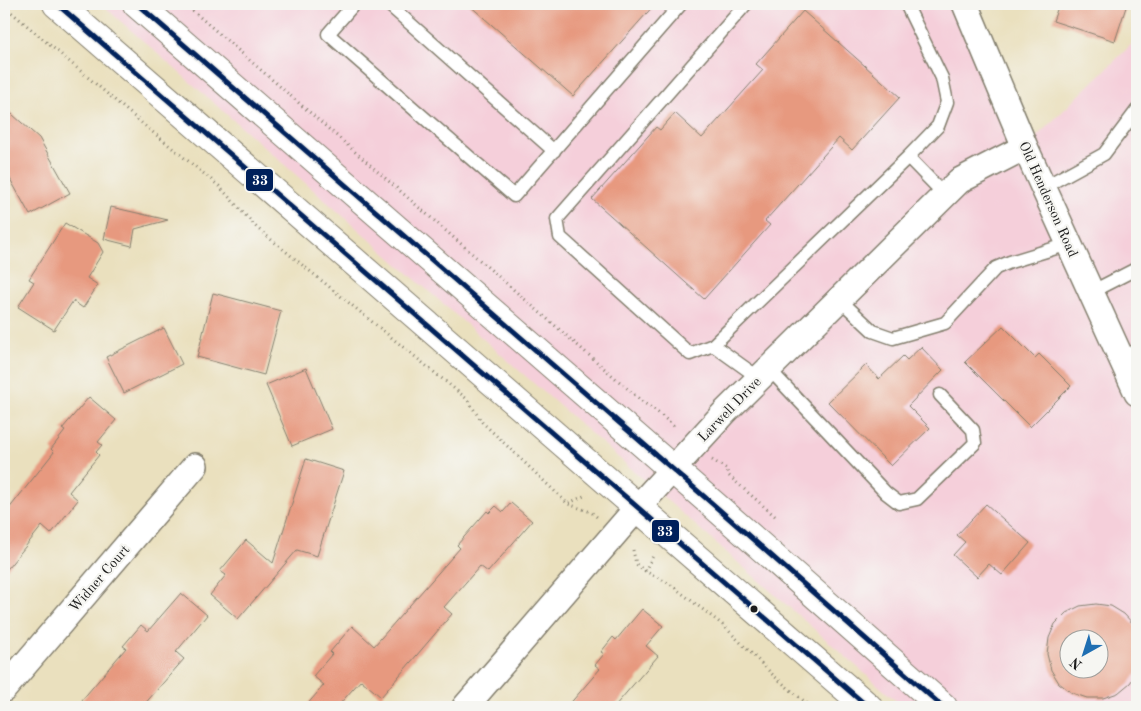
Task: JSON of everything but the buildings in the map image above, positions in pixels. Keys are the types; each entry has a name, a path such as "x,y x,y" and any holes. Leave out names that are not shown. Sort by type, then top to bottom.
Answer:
{"main road":[{"path":"57,4 868,707"},
{"path":"137,4 943,707"}],"street":[{"name":"Old Henderson Road","path":"965,4 1091,292 1130,356 1137,394"},
{"name":"Larwell Drive","path":"465,707 672,469 839,299 960,181 1026,147"},
{"name":"Widner Court","path":"4,689 195,466"}],"lane":[{"path":"354,4 328,34 514,196 681,4"},
{"path":"388,4 554,151"},
{"path":"746,4 558,219 560,237 690,354 713,345 938,126 947,102 942,78 906,4"},
{"path":"1044,187 1104,154 1137,110"},
{"path":"908,157 945,195"},
{"path":"839,299 873,331 893,338 945,324 996,268 1070,244"},
{"path":"1091,292 1137,267"},
{"path":"713,345 764,374 886,493 899,502 917,499 974,443 972,430 940,395"}],"path":[{"path":"185,4 644,403 655,410 716,464 727,469 728,475 776,517"},
{"path":"4,6 219,186 257,228 467,400 482,422 568,504 591,512 633,549 636,564 670,584 724,626 774,676 811,707"}],"shaded area":[{"path":"101,4 957,4 1028,145 1137,39 1137,707 903,707"}],"transit line":[{"name":"33","path":"57,4 868,707"},
{"name":"33","path":"137,4 715,506 943,707"}]}
